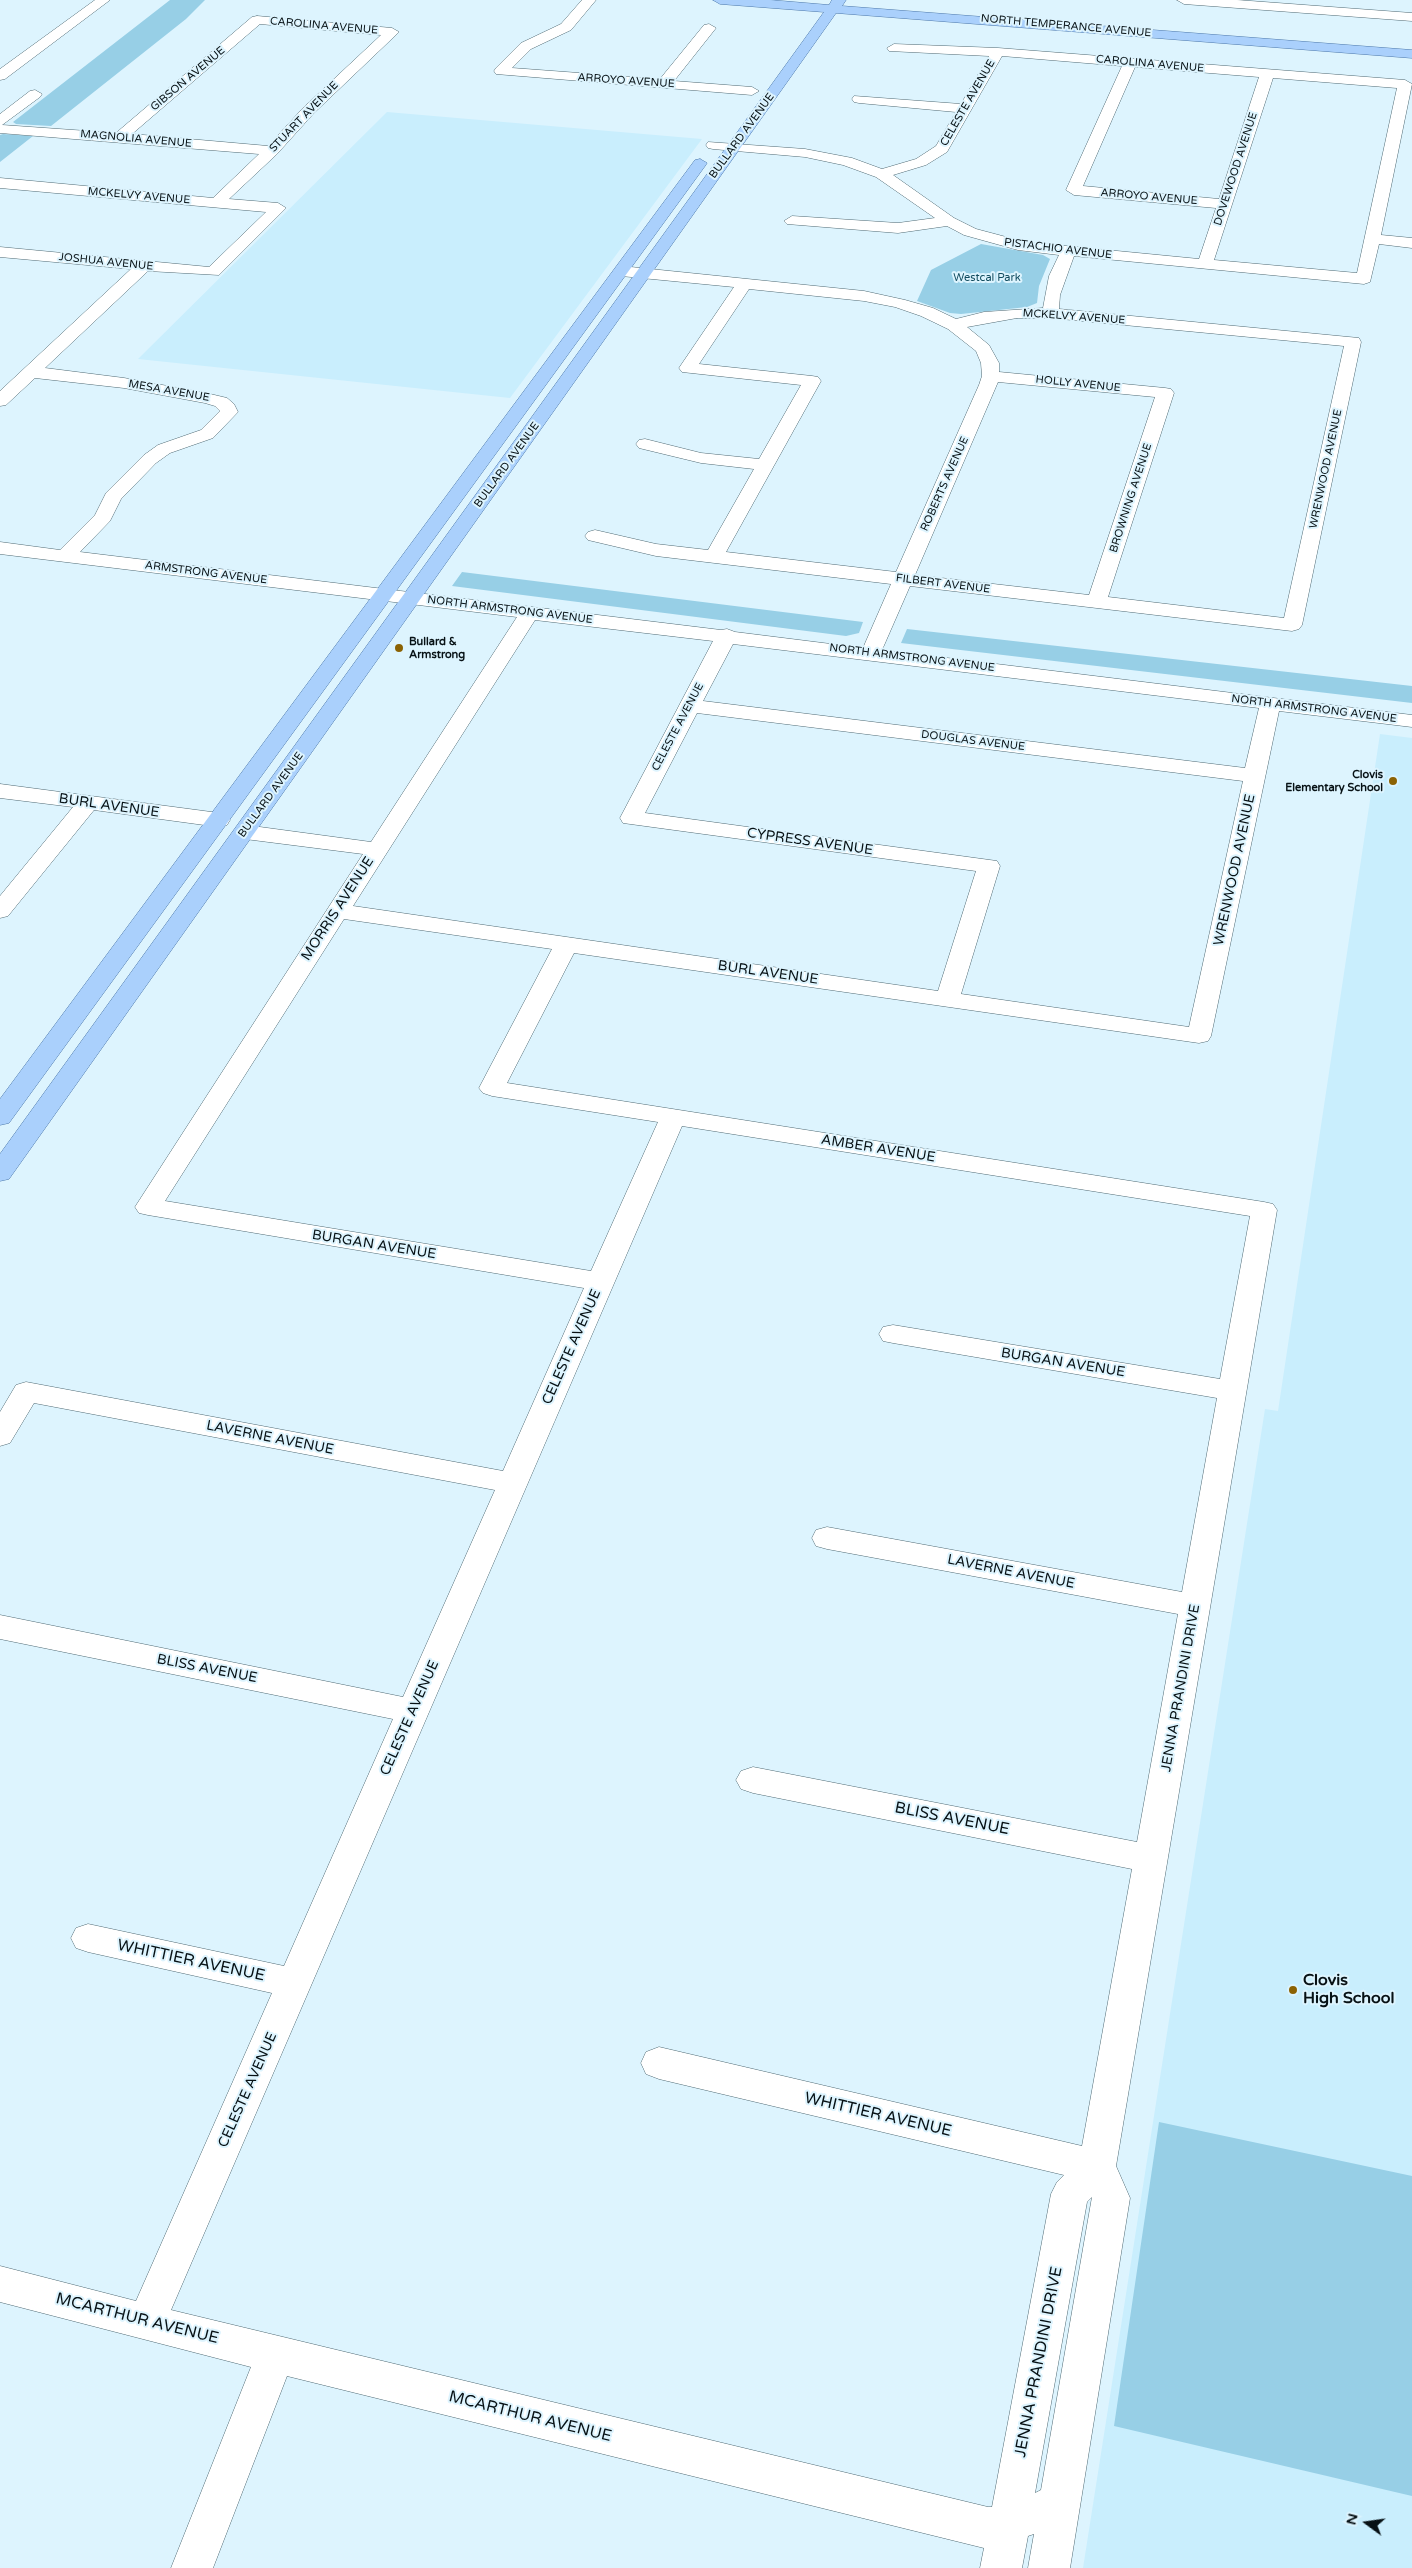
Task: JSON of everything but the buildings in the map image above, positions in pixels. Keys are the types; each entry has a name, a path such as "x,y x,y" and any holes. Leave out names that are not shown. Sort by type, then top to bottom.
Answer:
{"main road":[{"name":"NORTH TEMPERANCE AVENUE","path":"720,0 837,3 1412,47"},
{"name":"BULLARD AVENUE","path":"4,1106 219,820 817,2"},
{"name":"NORTH TEMPERANCE AVENUE","path":"837,3 1412,54"},
{"name":"BULLARD AVENUE","path":"0,1173 837,3"},
{"path":"752,91 759,94 751,109 755,117"},
{"name":"BULLARD AVENUE","path":"179,922 185,900 194,881 224,834 224,825 219,820"}],"street":[{"path":"0,76 103,0"},
{"name":"ARROYO AVENUE","path":"589,0 566,27 526,46 501,71 752,91"},
{"path":"1184,0 1298,4 1412,18"},
{"name":"CAROLINA AVENUE","path":"257,20 392,32"},
{"name":"GIBSON AVENUE","path":"120,137 257,20"},
{"path":"664,84 709,28"},
{"name":"STUART AVENUE","path":"216,203 272,151 309,110 392,32"},
{"name":"CAROLINA AVENUE","path":"894,48 998,52 1405,84 1373,239"},
{"name":"CELESTE AVENUE","path":"881,174 907,167 935,156 947,143 964,109 998,52"},
{"name":"ARROYO AVENUE","path":"1130,63 1074,190 1225,204"},
{"name":"DOVEWOOD AVENUE","path":"1205,264 1267,74"},
{"path":"0,121 35,94 18,92"},
{"path":"859,99 964,109"},
{"name":"MAGNOLIA AVENUE","path":"0,129 120,137 272,151"},
{"name":"PISTACHIO AVENUE","path":"713,145 825,156 847,161 881,174 948,221 994,240 1024,247 1364,279 1373,239"},
{"name":"MCKELVY AVENUE","path":"0,183 278,208 212,272"},
{"path":"792,221 898,228 948,221"},
{"path":"1373,239 1412,243"},
{"name":"JOSHUA AVENUE","path":"0,252 212,272"},
{"path":"1051,314 1055,282 1068,252"},
{"path":"0,401 144,266"},
{"path":"621,271 864,296 927,312 954,324 983,349 990,363 991,376"},
{"path":"714,558 812,381 688,368 744,284"},
{"name":"MCKELVY AVENUE","path":"954,324 992,316 1051,314 1353,342"},
{"name":"WRENWOOD AVENUE","path":"1292,625 1353,342"},
{"name":"MESA AVENUE","path":"31,372 124,383 206,398 221,402 228,408 229,412 207,434 156,454 113,497 103,517 66,555"},
{"name":"HOLLY AVENUE","path":"991,376 1165,393"},
{"name":"ROBERTS AVENUE","path":"871,653 991,376"},
{"name":"BROWNING AVENUE","path":"1096,602 1165,393"},
{"path":"645,444 669,452 701,458 764,465"},
{"name":"FILBERT AVENUE","path":"595,536 656,550 714,558 1292,625"},
{"name":"ARMSTRONG AVENUE","path":"0,548 412,598"},
{"name":"NORTH ARMSTRONG AVENUE","path":"412,598 727,635 1412,721"},
{"name":"MORRIS AVENUE","path":"148,1207 336,911 530,612"},
{"name":"CELESTE AVENUE","path":"631,818 727,635"},
{"name":"WRENWOOD AVENUE","path":"1199,1036 1270,704"},
{"name":"DOUGLAS AVENUE","path":"689,706 1256,776"},
{"name":"BURL AVENUE","path":"0,791 219,820"},
{"path":"0,910 88,803"},
{"name":"CYPRESS AVENUE","path":"631,818 988,866 947,1000"},
{"path":"245,832 376,850"},
{"name":"BURL AVENUE","path":"336,911 1199,1036"},
{"name":"AMBER AVENUE","path":"567,944 492,1088 1264,1210"},
{"name":"CELESTE AVENUE","path":"147,2320 673,1116"},
{"name":"BURGAN AVENUE","path":"148,1207 601,1282"},
{"name":"JENNA PRANDINI DRIVE","path":"1001,2568 1070,2194 1098,2166 1264,1210"},
{"name":"BURGAN AVENUE","path":"893,1334 1233,1391"},
{"name":"LAVERNE AVENUE","path":"0,1436 26,1392 513,1483"},
{"name":"LAVERNE AVENUE","path":"827,1538 1195,1606"},
{"name":"BLISS AVENUE","path":"0,1627 413,1711"},
{"name":"BLISS AVENUE","path":"753,1780 1151,1859"},
{"name":"WHITTIER AVENUE","path":"88,1938 294,1984"},
{"name":"WHITTIER AVENUE","path":"659,2063 1098,2166"},
{"path":"1049,2568 1111,2198 1098,2166"},
{"name":"MCARTHUR AVENUE","path":"0,2284 147,2320 276,2355 988,2528 1009,2523 1059,2504"},
{"path":"192,2568 276,2355"}],"shaded area":[{"path":"387,112 702,139 510,398 138,359"},
{"name":"Clovis High School","path":"1380,734 1412,738 1412,2568 1083,2568 1265,1409 1278,1411"}],"green space":[{"path":"170,0 205,0 186,19 51,126 16,124 13,122"},
{"path":"3,134 33,136 0,162 0,135"},
{"name":"Westcal Park","path":"981,244 1043,255 1050,259 1039,286 1037,303 1027,307 961,314 950,313 917,301 931,270"},
{"path":"462,572 863,622 859,633 846,636 452,586"},
{"path":"907,629 1412,686 1412,703 901,643"},
{"path":"1159,2122 1412,2176 1412,2496 1114,2426"}],"place":[{"name":"Bullard & Armstrong","path":"399,648"},
{"name":"Clovis Elementary School","path":"1393,781"},
{"name":"Clovis High School","path":"1293,1990"}]}
